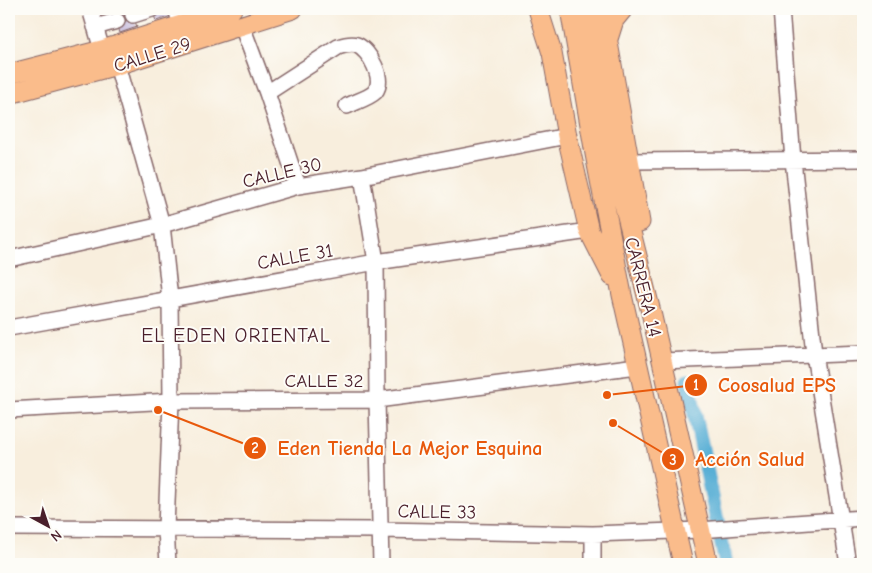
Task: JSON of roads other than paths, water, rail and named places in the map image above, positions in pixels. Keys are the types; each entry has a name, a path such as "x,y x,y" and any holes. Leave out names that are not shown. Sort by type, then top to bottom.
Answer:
{"main road":[{"name":"CALLE 29","path":"9,74 102,50 179,17 232,9"},
{"name":"CALLE 29","path":"9,94 117,65 294,9"},
{"path":"538,9 552,53 567,136 589,231 622,295"},
{"name":"CARRERA 14","path":"570,9 603,153 651,312 662,361 707,529 708,564"},
{"name":"CARRERA 14","path":"586,9 622,295 683,564"},
{"path":"602,9 643,240 651,312"},
{"path":"607,43 614,20 623,9"}],"street":[{"path":"90,9 102,50"},
{"path":"133,15 152,9"},
{"path":"781,9 793,160 814,354 848,564"},
{"path":"95,27 117,20"},
{"path":"242,26 298,186"},
{"path":"267,93 338,47 345,44 356,45 368,54 376,70 379,82 374,92 347,106"},
{"path":"117,65 162,225 170,299 171,401 166,528 168,564"},
{"name":"CALLE 30","path":"9,259 162,225 298,186 362,176 567,136"},
{"path":"630,161 863,158"},
{"path":"362,176 376,262 381,564"},
{"name":"CALLE 31","path":"9,328 376,262 589,231"},
{"path":"662,361 863,353"},
{"name":"CALLE 32","path":"9,410 171,401 377,400 637,366"},
{"name":"CALLE 33","path":"9,528 380,530 593,534 675,531 863,518"},
{"path":"593,534 593,564"}],"waterway":[{"path":"688,381 726,564"}],"place":[{"name":"Coosalud EPS","path":"607,395"},
{"name":"Eden Tienda La Mejor Esquina","path":"158,410"},
{"name":"Acción Salud","path":"613,423"}],"district":[{"name":"EL EDEN ORIENTAL","path":"236,335"}]}
